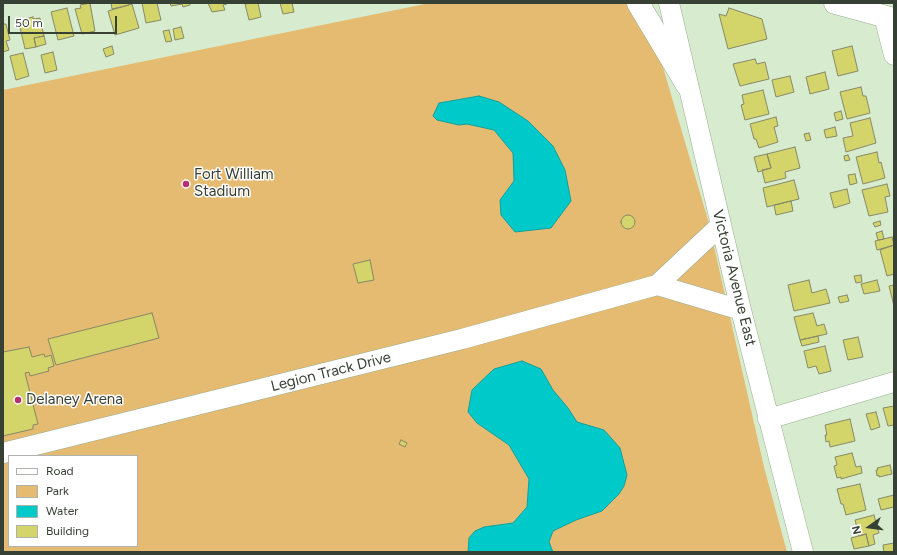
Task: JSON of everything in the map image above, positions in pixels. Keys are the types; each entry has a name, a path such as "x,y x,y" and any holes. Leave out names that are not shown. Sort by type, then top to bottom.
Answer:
{"main road":[{"path":"638,3 688,85"},
{"path":"835,3 889,18"}],"street":[{"name":"Victoria Avenue East","path":"669,3 741,310 803,552"},
{"path":"889,18 894,55"},
{"name":"Legion Track Drive","path":"3,453 462,339 657,285 721,225"},
{"path":"657,285 741,310"},
{"path":"768,419 894,382"}],"green space":[{"path":"430,3 644,3 708,220 764,467 787,552 3,552 3,90"}],"water":[{"path":"479,96 499,102 528,121 553,146 565,170 571,201 551,228 515,232 501,215 500,200 514,181 513,153 494,130 467,124 459,125 437,120 433,116 439,103"},
{"path":"522,361 541,369 553,390 577,422 604,430 620,448 627,475 624,486 619,494 602,511 576,520 553,531 549,542 553,552 468,552 469,538 475,531 484,527 513,523 527,507 529,479 509,445 477,423 468,412 472,390 494,369"}],"building":[{"path":"90,3 95,31 82,34 75,9 81,8 80,5"},
{"path":"111,3 129,3 129,5 112,9"},
{"path":"142,3 157,3 161,20 146,23"},
{"path":"170,3 190,3 190,5 183,7 182,4 171,6"},
{"path":"208,3 227,4 223,5 225,10 212,12"},
{"path":"258,3 261,17 249,20 245,4"},
{"path":"280,3 292,3 294,12 283,14"},
{"path":"132,4 139,28 115,35 108,11"},
{"path":"67,8 74,36 58,40 51,12"},
{"path":"729,8 762,19 767,39 728,49 719,14 726,16"},
{"path":"33,17 33,19 40,18 44,36 34,38 36,47 25,49 19,23 25,21 25,19"},
{"path":"3,24 6,24 10,40 6,41 9,50 3,52"},
{"path":"181,27 184,38 175,40 173,29"},
{"path":"169,30 172,41 166,42 163,31"},
{"path":"44,36 46,44 36,47 34,38"},
{"path":"112,46 114,54 106,57 103,49"},
{"path":"852,46 858,71 838,76 832,51"},
{"path":"53,52 57,70 45,73 41,55"},
{"path":"23,53 29,76 16,80 10,56"},
{"path":"755,59 757,64 765,62 769,79 740,86 733,64"},
{"path":"825,72 829,89 810,94 806,77"},
{"path":"790,76 794,92 776,97 772,80"},
{"path":"861,87 863,96 866,96 870,113 847,119 840,92"},
{"path":"763,90 769,114 745,120 741,105 744,104 742,95"},
{"path":"841,111 843,119 836,121 834,113"},
{"path":"776,117 778,126 774,127 778,142 759,148 756,139 754,139 750,124"},
{"path":"870,118 876,143 846,152 843,138 853,136 850,123"},
{"path":"835,127 837,136 826,138 824,130"},
{"path":"809,133 811,140 806,141 804,134"},
{"path":"795,147 800,168 785,172 786,178 765,183 762,170 771,168 767,154"},
{"path":"877,152 879,163 881,162 885,178 863,184 856,157"},
{"path":"767,154 771,168 758,172 754,157"},
{"path":"848,155 850,160 845,161 844,156"},
{"path":"855,174 857,183 850,185 848,175"},
{"path":"794,180 799,199 767,207 763,188"},
{"path":"887,184 890,196 885,197 888,212 869,216 862,190"},
{"path":"847,189 850,203 834,208 830,193"},
{"path":"791,201 793,211 776,215 774,205"},
{"path":"625,215 631,215 635,219 635,225 631,229 625,229 621,225 621,219"},
{"path":"880,221 881,225 875,227 873,223"},
{"path":"882,231 884,239 878,240 876,233"},
{"path":"892,237 894,245 877,250 875,241"},
{"path":"894,245 894,274 887,276 880,250"},
{"path":"370,260 374,280 358,283 353,264"},
{"path":"861,275 862,282 856,283 854,276"},
{"path":"809,280 812,293 826,289 830,303 794,311 788,285"},
{"path":"877,280 880,291 864,294 861,284"},
{"path":"894,285 894,306 889,286"},
{"path":"847,295 849,301 840,303 838,297"},
{"path":"152,313 159,338 56,365 48,339"},
{"path":"813,313 817,326 824,324 827,334 800,340 794,317"},
{"path":"818,336 819,342 802,346 800,340"},
{"path":"858,337 863,357 848,360 843,340"},
{"path":"825,346 831,371 819,374 816,366 808,368 804,351"},
{"name":"Delaney Arena","path":"29,347 32,357 44,354 45,357 51,355 54,366 48,368 49,371 30,376 29,372 25,373 38,424 33,425 33,429 3,436 3,352"},
{"path":"894,406 894,425 888,426 883,408"},
{"path":"876,412 880,427 871,430 866,414"},
{"path":"850,419 855,441 830,447 829,441 826,442 825,435 827,435 825,425"},
{"path":"401,440 407,443 405,447 399,444"},
{"path":"852,453 856,467 861,466 862,473 841,479 841,477 837,478 834,466 837,465 835,457"},
{"path":"890,465 892,474 879,477 879,475 877,476 877,468"},
{"path":"860,484 866,510 846,515 837,489"},
{"path":"894,495 894,507 881,510 878,499"},
{"path":"874,515 879,533 873,535 875,544 869,546 866,534 859,536 855,520"},
{"path":"866,534 869,546 854,549 851,538"},
{"path":"894,543 894,552 884,552 883,545"}],"place":[{"name":"Fort William Stadium","path":"186,184"},
{"name":"Delaney Arena","path":"18,400"}]}
